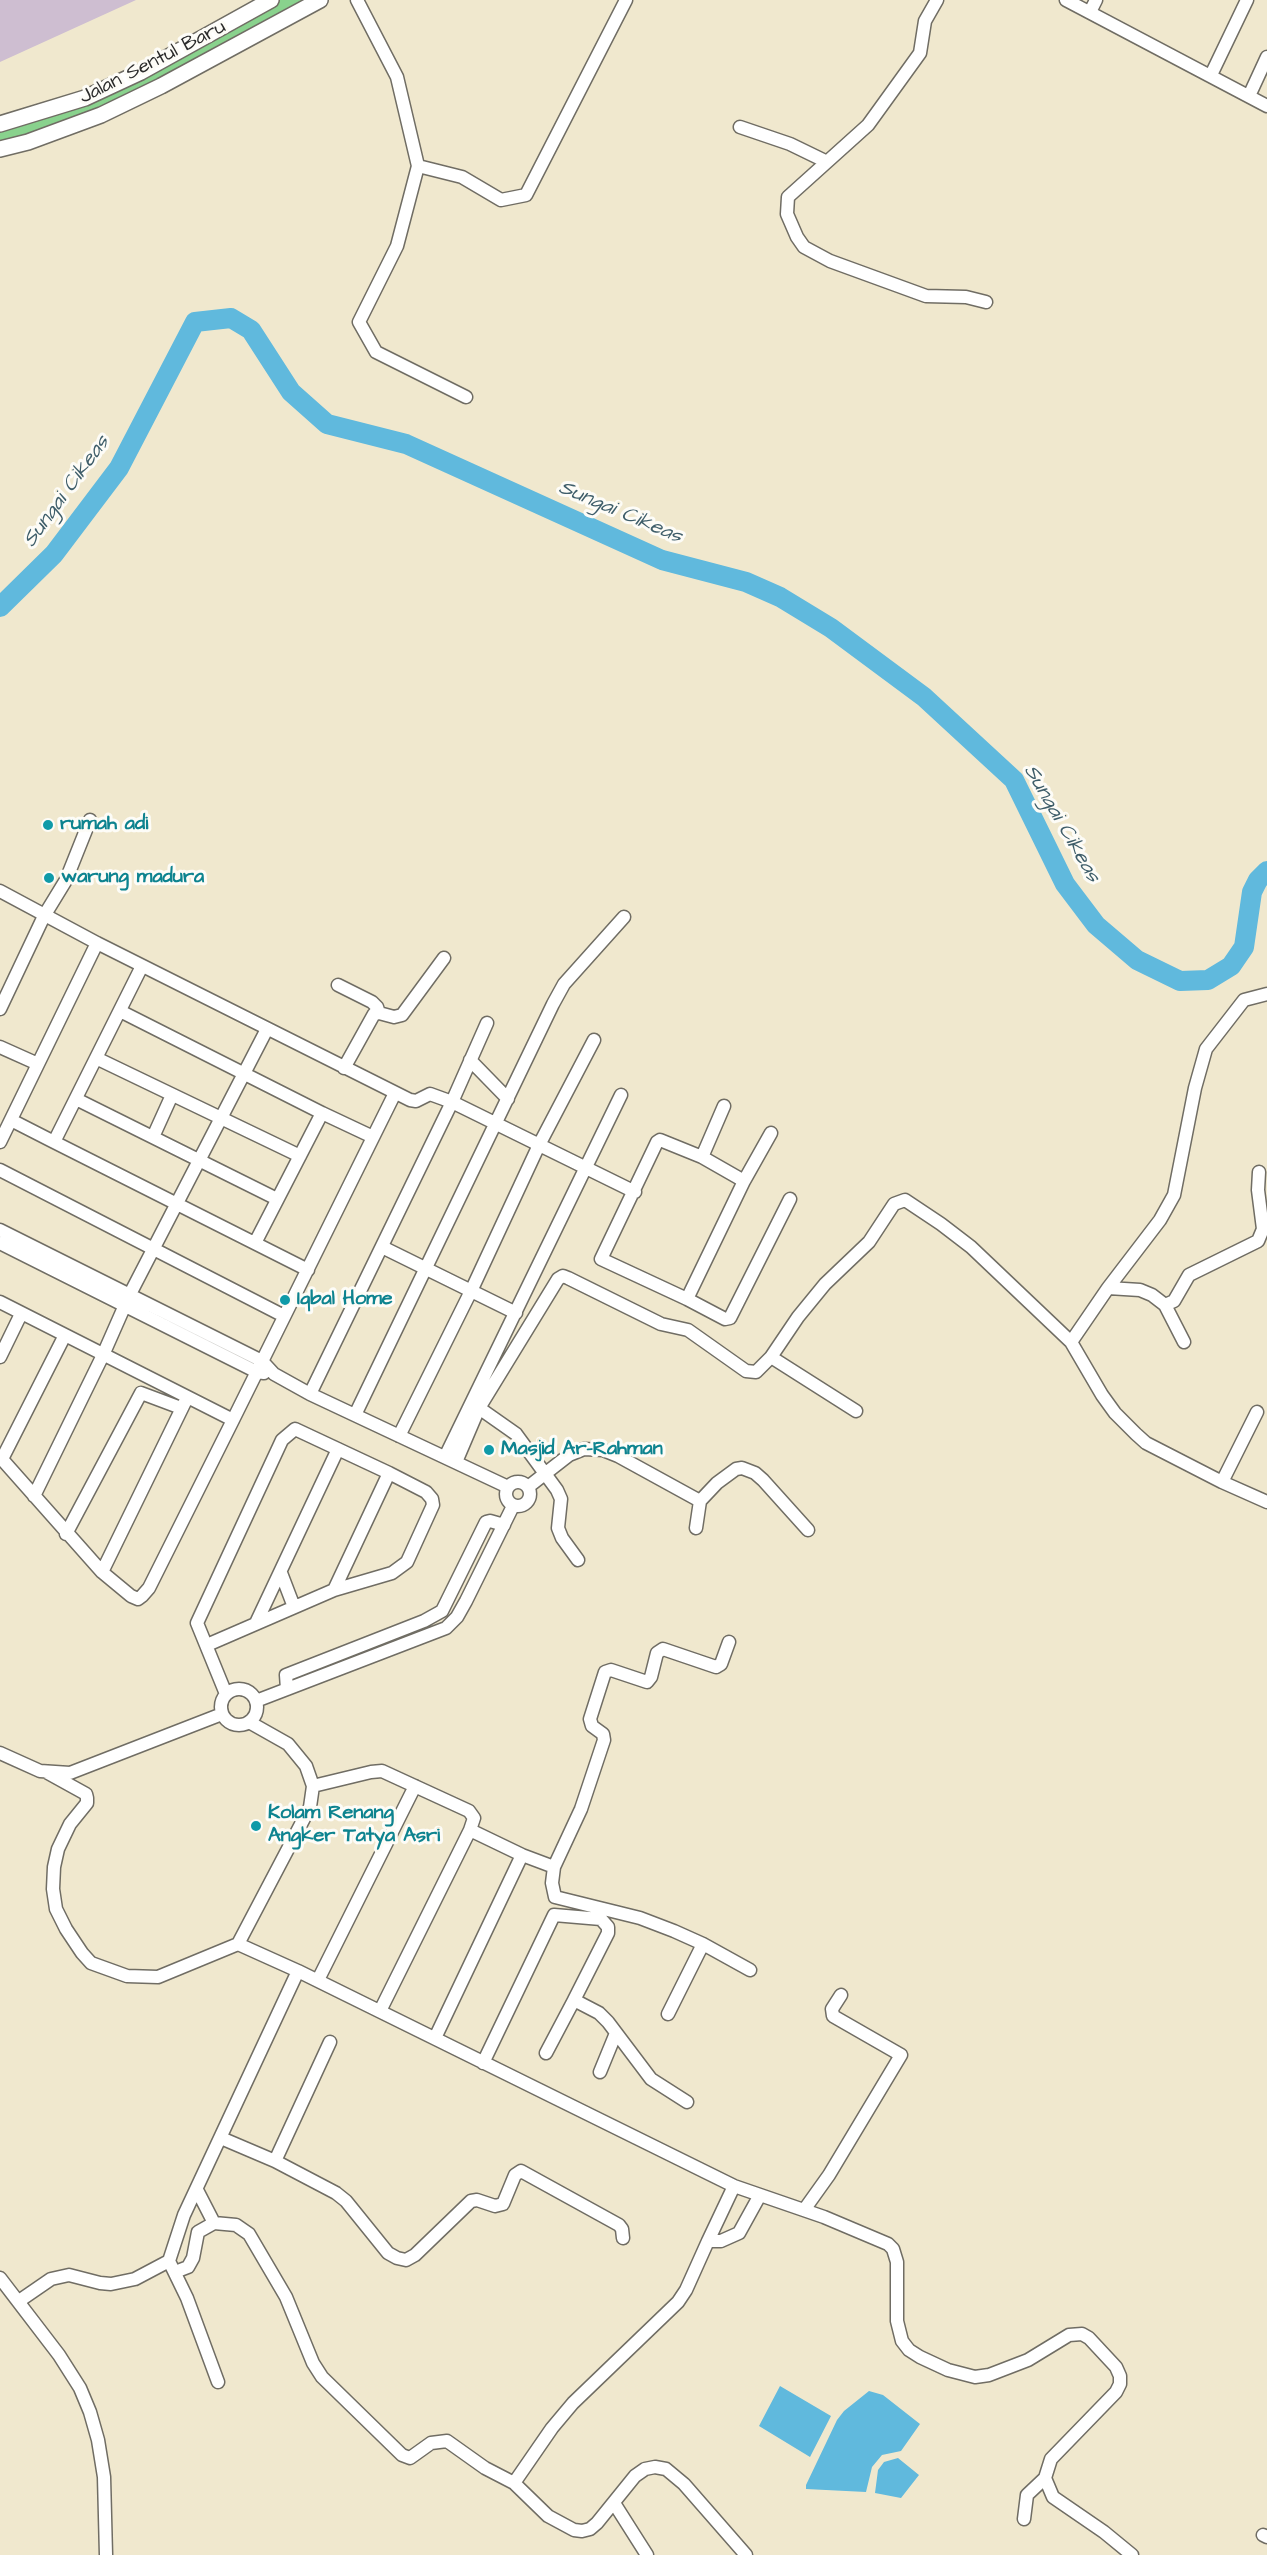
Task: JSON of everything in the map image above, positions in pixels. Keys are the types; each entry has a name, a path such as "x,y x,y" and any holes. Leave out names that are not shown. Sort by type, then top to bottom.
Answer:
{"main road":[{"name":"Jalan Sentul Baru","path":"0,124 85,98 141,72 271,0"},
{"name":"Jalan Sentul Baru","path":"0,149 28,142 101,115 161,86 320,0"}],"street":[{"path":"357,0 397,77 418,166 397,246 359,322 376,352 465,397"},
{"path":"418,166 462,177 501,200 526,195 626,0"},
{"path":"937,0 926,21 921,53 868,125 825,161 812,177 788,197 787,214 804,247 830,261 926,296 966,297 986,302"},
{"path":"1066,0 1267,106"},
{"path":"1090,12 1096,0"},
{"path":"1211,75 1246,0"},
{"path":"1249,96 1267,57"},
{"path":"740,127 790,144 825,161"},
{"path":"0,1009 44,916 66,880 90,820"},
{"path":"0,891 44,916 395,1093 413,1101 430,1094 452,1102 635,1192"},
{"path":"355,1415 564,984 624,917"},
{"path":"0,1142 97,943"},
{"path":"344,1068 374,1014 394,1017 402,1015 444,958"},
{"path":"54,1142 142,966"},
{"path":"338,985 372,1002 377,1006 379,1013"},
{"path":"1071,1342 1108,1288 1147,1238 1174,1195 1200,1062 1206,1049 1244,1000 1267,994"},
{"path":"120,1011 373,1137"},
{"path":"310,1394 452,1102 487,1023"},
{"path":"34,1496 103,1355 126,1301 267,1029"},
{"path":"399,1436 472,1289 539,1145 594,1040"},
{"path":"0,1047 38,1064"},
{"path":"96,1059 300,1156"},
{"path":"470,1060 508,1099"},
{"path":"65,1335 1,1458 102,1572 130,1596 138,1599 149,1588 395,1093"},
{"path":"153,1137 172,1095"},
{"path":"450,1460 516,1313 621,1095"},
{"path":"76,1099 277,1199"},
{"path":"702,1157 724,1106"},
{"path":"255,1243 322,1113"},
{"path":"11,1120 308,1270"},
{"path":"687,1299 744,1181 771,1133"},
{"path":"744,1181 702,1157 660,1140 598,1265 687,1299 725,1319 730,1318 790,1199"},
{"path":"0,1170 154,1247 284,1316"},
{"path":"1165,1305 1174,1301 1189,1275 1258,1241 1263,1229 1258,1190 1259,1172"},
{"path":"450,1460 550,1292 558,1279 563,1276 661,1324 688,1330 746,1371 756,1372 771,1357 798,1317 825,1284 869,1242 894,1204 901,1200 909,1201 971,1247 1071,1342 1115,1413 1146,1443 1221,1482 1267,1502"},
{"path":"0,1230 126,1301"},
{"path":"0,1242 259,1366 310,1394 508,1487"},
{"path":"382,1247 472,1289 516,1313"},
{"path":"1108,1288 1140,1290 1152,1295 1165,1305 1184,1342"},
{"path":"0,1302 103,1355 184,1403"},
{"path":"0,1357 21,1314"},
{"path":"771,1357 856,1411"},
{"path":"66,1534 141,1393 184,1403 233,1420"},
{"path":"102,1572 184,1403"},
{"path":"479,1408 516,1434 546,1474 561,1499 558,1528 562,1538 578,1560"},
{"path":"1221,1482 1257,1412"},
{"path":"207,1646 334,1590 392,1574 407,1562 433,1505 432,1499 426,1492 389,1473 295,1429 282,1440 197,1623 226,1694"},
{"path":"256,1623 338,1449"},
{"path":"528,1487 569,1455 584,1449 603,1450 700,1501"},
{"path":"696,1528 700,1501 717,1483 736,1469 742,1468 755,1473 763,1480 808,1530"},
{"path":"334,1590 389,1473"},
{"path":"518,1482 528,1487 530,1495 528,1502 521,1506 513,1506 507,1501 505,1494 508,1487 518,1482"},
{"path":"256,1701 446,1628 457,1617 466,1601 513,1506"},
{"path":"286,1689 286,1675 442,1611 486,1522 504,1525"},
{"path":"281,1574 294,1607"},
{"path":"450,1594 466,1601"},
{"path":"391,1633 398,1648"},
{"path":"729,1642 721,1664 716,1667 663,1649 657,1653 651,1677 647,1682 611,1670 605,1672 590,1719 592,1726 603,1734 604,1740 581,1809 554,1867 552,1883 554,1895 557,1898 640,1918 703,1944 750,1970"},
{"path":"339,1653 345,1667"},
{"path":"231,1690 246,1690 256,1701 255,1714 249,1722 231,1724 222,1714 222,1700 226,1694 231,1690"},
{"path":"48,1773 70,1773 222,1714"},
{"path":"0,1753 28,1767 48,1773 86,1794 87,1803 69,1824 58,1849 53,1889 56,1909 82,1953 92,1963 127,1976 158,1977 238,1944 310,1807 313,1786 306,1767 288,1744 249,1722"},
{"path":"313,1786 376,1771 469,1811 474,1818 380,2011"},
{"path":"318,1980 415,1786"},
{"path":"470,1830 522,1855 554,1867"},
{"path":"435,2038 522,1855"},
{"path":"483,2063 553,1918 558,1914 601,1919 608,1927 608,1933 546,2053"},
{"path":"238,1944 318,1980 735,2186 881,2240 893,2249 897,2262 896,2294 899,2332 909,2350 929,2361 962,2374 975,2377 989,2375 1028,2360 1076,2333 1089,2338 1106,2355 1120,2376 1116,2392 1058,2451 1047,2469 1045,2478 1027,2495 1024,2519"},
{"path":"668,2014 703,1944"},
{"path":"218,2382 207,2349 172,2267 181,2223 297,1971"},
{"path":"804,2210 829,2175 900,2056 833,2016 831,2011 841,1995"},
{"path":"574,2000 599,2013 651,2079 687,2102"},
{"path":"600,2072 616,2033"},
{"path":"275,2161 330,2042"},
{"path":"221,2138 325,2186 346,2201 388,2253 397,2258 406,2260 415,2255 471,2201 477,2200 495,2206 503,2204 516,2175 521,2171 619,2225 623,2238"},
{"path":"514,2483 552,2428 573,2403 678,2302 686,2290 735,2186"},
{"path":"197,2190 214,2223"},
{"path":"708,2241 721,2241 740,2233 760,2195"},
{"path":"19,2301 51,2279 69,2275 111,2284 172,2267 188,2268 193,2258 198,2232 214,2223 236,2226 249,2234 286,2297 313,2363 322,2377 402,2456 410,2458 430,2443 447,2441 477,2462 514,2483 548,2516 574,2530 591,2529 635,2476 645,2469 656,2467 666,2469 684,2484 746,2555"},
{"path":"0,2278 19,2301 80,2388 90,2412 98,2440 104,2476 106,2555"},
{"path":"1045,2478 1053,2498 1104,2532 1132,2555"},
{"path":"614,2503 647,2555"}],"shaded area":[{"path":"0,0 136,0 0,62"}],"green space":[{"path":"271,0 321,0 161,86 0,149 0,124 85,98"}],"water":[{"path":"780,2386 831,2416 810,2457 759,2426"},
{"path":"869,2391 883,2395 920,2424 901,2451 882,2455 872,2467 866,2492 806,2489 837,2420 844,2411"},
{"path":"898,2458 919,2475 901,2498 875,2493 878,2470 884,2462"}],"waterway":[{"name":"Sungai Cikeas","path":"0,607 54,554 119,468 195,322 231,318 251,330 291,392 327,424 406,444 662,560 746,582 780,597 831,628 924,697 1014,780 1065,884 1096,925 1137,960 1180,981 1208,980 1231,966 1244,947 1252,892 1258,880 1267,871"}],"place":[{"name":"rumah adi","path":"48,825"},
{"name":"warung madura","path":"49,878"},
{"name":"Iqbal Home","path":"285,1300"},
{"name":"Masjid Ar-Rahman","path":"489,1450"},
{"name":"Kolam Renang Angker Tatya Asri","path":"256,1826"}]}
